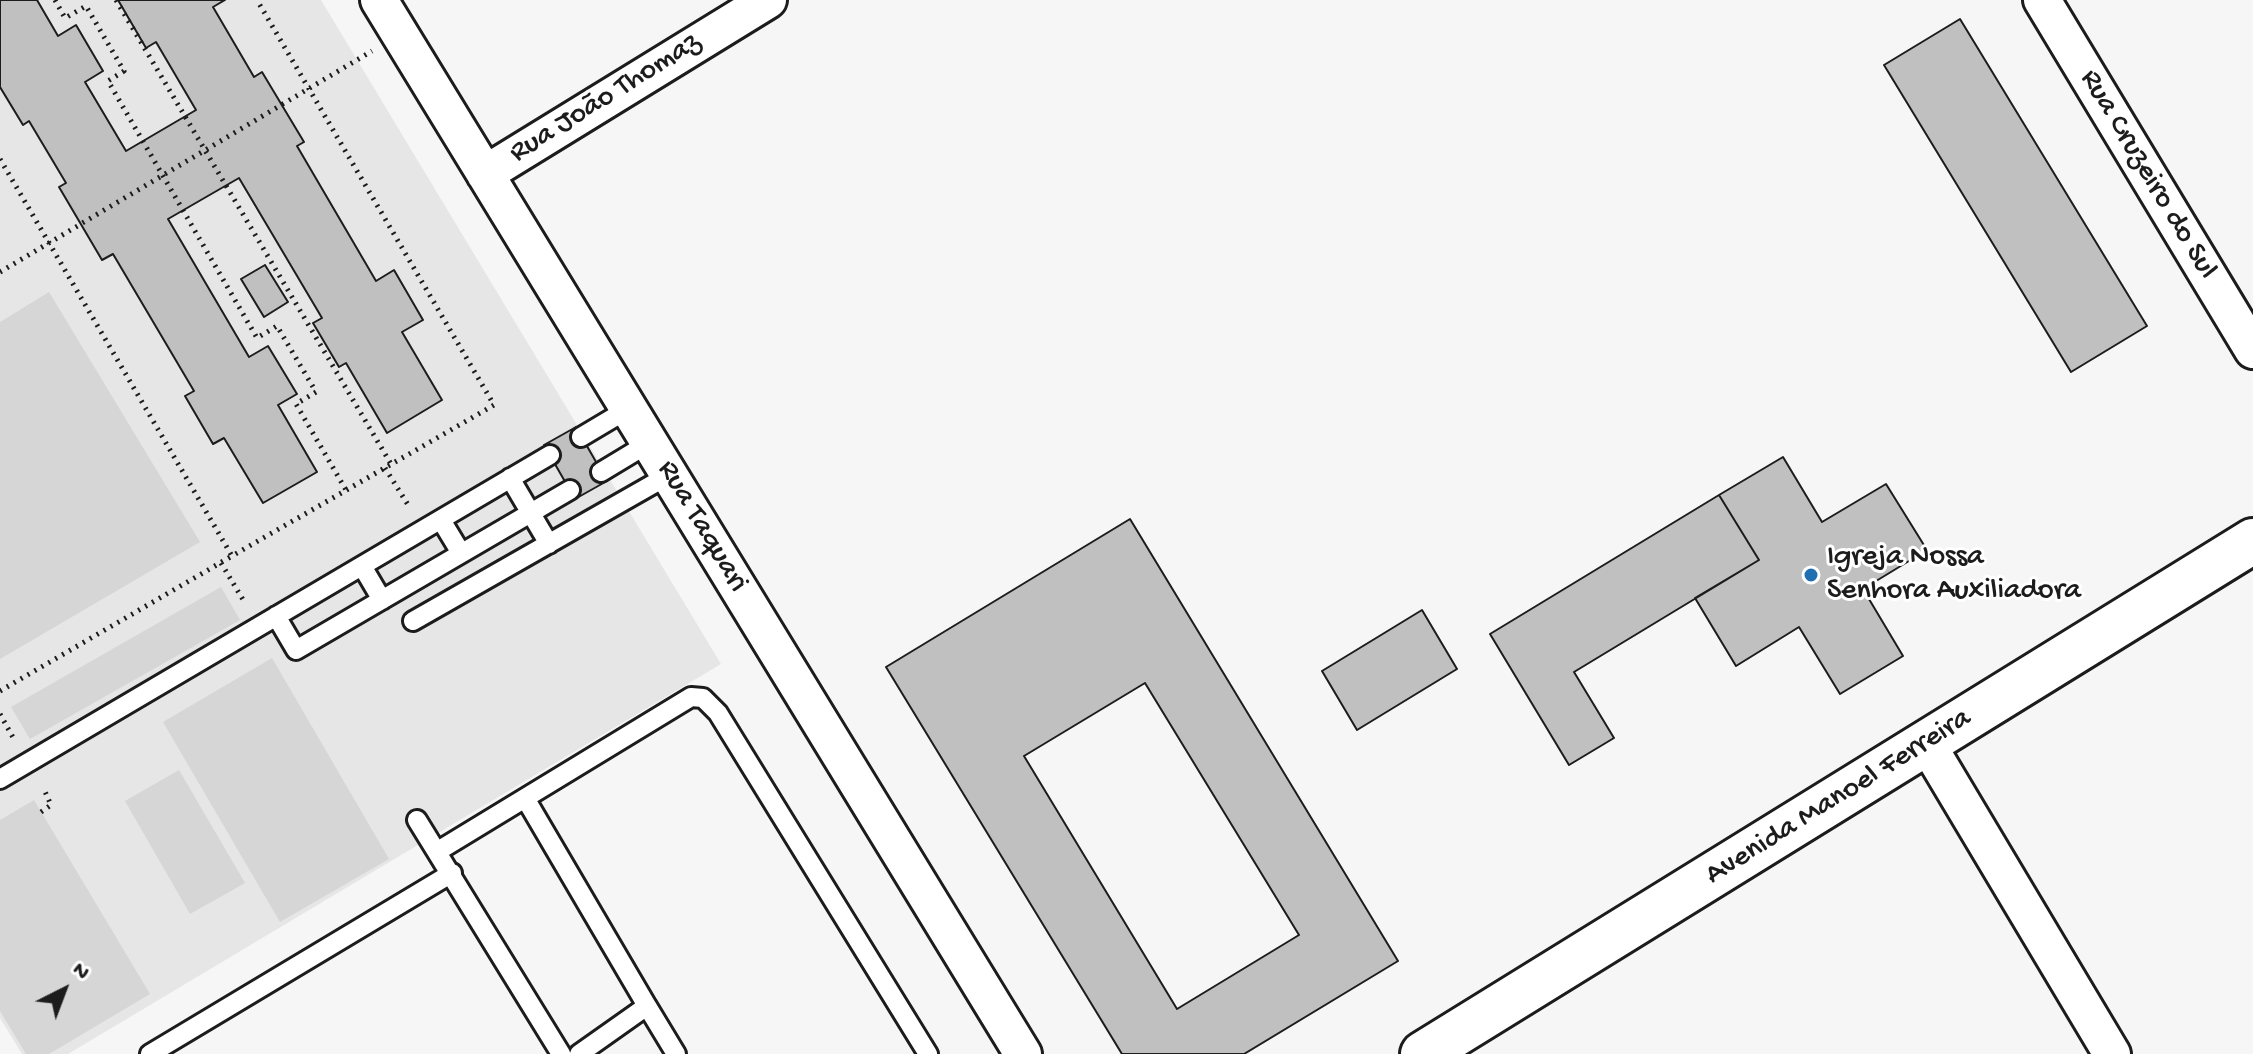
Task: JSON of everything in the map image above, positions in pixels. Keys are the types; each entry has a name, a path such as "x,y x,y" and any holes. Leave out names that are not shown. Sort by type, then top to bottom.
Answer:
{"street":[{"name":"Rua Taquari","path":"379,0 1023,1054"},
{"name":"Rua João Thomaz","path":"485,174 768,0"},
{"name":"Rua Cruzeiro do Sul","path":"2042,0 2253,350"},
{"name":"Avenida Manoel Ferreira","path":"1423,1054 2253,541"},
{"path":"1927,744 2112,1054"}],"lane":[{"path":"581,437 628,409"},
{"path":"601,472 649,443"},
{"path":"0,779 550,455"},
{"path":"413,621 669,475"},
{"path":"510,478 549,544"},
{"path":"276,616 296,650 570,490"},
{"path":"441,520 461,553"},
{"path":"362,566 382,600"},
{"path":"438,851 691,697 703,698 718,713 928,1054"},
{"path":"525,798 676,1054"},
{"path":"417,820 561,1054"},
{"path":"150,1054 452,873"},
{"path":"579,1054 647,1006"}],"path":[{"path":"55,0 65,18 86,6 124,71 108,81 257,338 277,326 316,392 296,404 346,490"},
{"path":"116,0 388,466 411,511"},
{"path":"0,691 494,405 257,0"},
{"path":"0,272 400,35"},
{"path":"0,159 232,556"},
{"path":"221,563 243,602 257,605"},
{"path":"0,714 17,745"},
{"path":"41,812 51,805 43,787"}],"shaded area":[{"path":"0,0 321,0 721,664 68,1054 22,1054 0,1018"},
{"path":"49,292 200,542 0,659 0,322"},
{"path":"221,587 240,620 30,739 11,707"},
{"path":"272,658 389,859 280,922 163,722"},
{"path":"179,770 245,883 190,914 125,801"},
{"path":"34,800 150,994 49,1054 26,1054 0,1011 0,820"}],"building":[{"path":"0,0 37,0 58,36 76,25 103,71 85,82 126,151 196,110 156,42 146,48 118,0 225,0 213,7 254,77 262,72 304,142 297,146 376,281 394,270 423,320 402,332 442,400 387,433 346,363 339,367 313,323 322,318 239,178 168,219 249,357 268,346 297,394 278,405 317,472 263,503 224,438 213,444 185,396 194,391 113,254 102,260 59,187 66,183 29,121 23,125 0,87"},
{"path":"1960,19 2147,326 2071,372 1884,65"},
{"path":"265,265 288,302 264,317 241,279"},
{"path":"576,427 607,481 575,499 544,445"},
{"name":"Igreja Nossa Senhora Auxiliadora","path":"1783,457 1822,522 1886,484 1927,550 1863,589 1903,656 1840,694 1799,627 1736,666 1695,598 1759,560 1719,495"},
{"path":"1719,495 1759,560 1574,672 1614,738 1569,765 1490,634"},
{"path":"1130,519 1398,961 1244,1054 1122,1054 886,667","holes":["1145,683 1299,935 1177,1009 1024,756"]},
{"path":"1422,610 1457,669 1357,730 1322,671"}],"place":[{"name":"Igreja Nossa Senhora Auxiliadora","path":"1811,575"}]}
